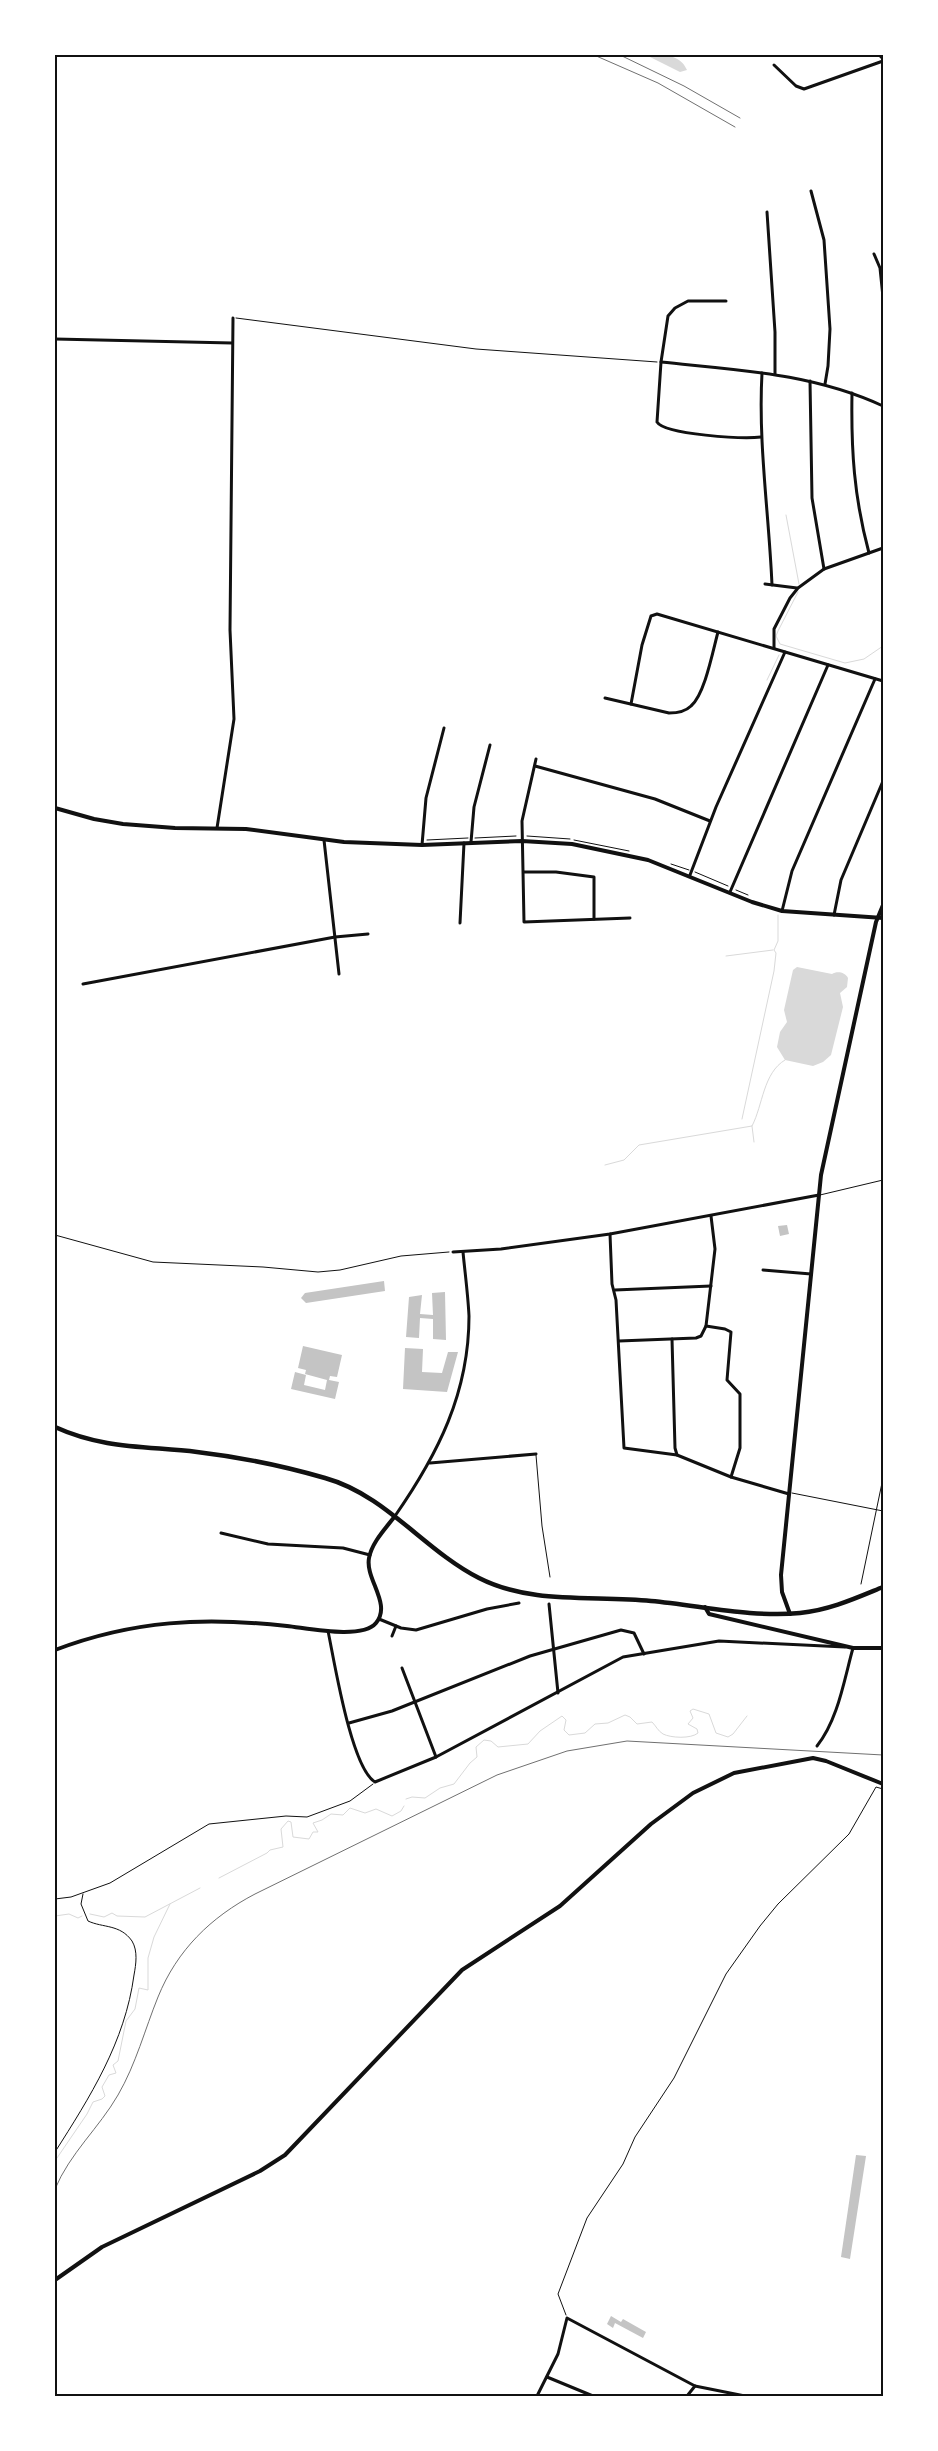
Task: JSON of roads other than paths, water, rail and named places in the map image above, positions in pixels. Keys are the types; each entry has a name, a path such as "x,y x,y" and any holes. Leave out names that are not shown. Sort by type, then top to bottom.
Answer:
{"main road":[{"path":"55,1427 107,1444 207,1453 323,1477 357,1490 395,1516 465,1570 506,1589 541,1596 618,1598 790,1614 829,1608 883,1587"}],"street":[{"path":"774,66 796,86 804,89 883,60 880,55"},
{"path":"811,191 825,250 830,328 825,384"},
{"path":"767,212 775,332 775,374"},
{"path":"874,254 880,268 883,297"},
{"path":"726,301 695,300 675,308 666,322 660,362 656,420 658,425 718,436 761,437"},
{"path":"217,828 234,719 230,630 233,318"},
{"path":"55,339 232,343"},
{"path":"660,362 775,374 810,380 852,393 883,406"},
{"path":"762,373 761,437 770,535 772,585"},
{"path":"810,380 812,498 824,569"},
{"path":"852,393 851,454 858,505 869,553"},
{"path":"774,648 772,640 774,630 790,598 798,588 824,569 883,548"},
{"path":"765,584 798,588"},
{"path":"631,704 642,645 653,614 883,681"},
{"path":"605,698 669,713 690,707 699,694 718,632"},
{"path":"690,873 710,821 784,652"},
{"path":"731,890 828,665"},
{"path":"782,911 795,864 875,679"},
{"path":"422,842 426,798 444,728"},
{"path":"471,840 474,808 490,745"},
{"path":"536,759 524,811 522,839 526,923 630,918"},
{"path":"534,766 655,799 710,821"},
{"path":"834,915 841,880 883,781"},
{"path":"55,808 94,819 123,824 157,827 246,829 324,840 464,843 471,840 522,839 572,844 622,853 690,873 782,911 883,918"},
{"path":"324,840 339,974"},
{"path":"460,923 464,843"},
{"path":"524,872 556,872 594,878 594,919"},
{"path":"790,1614 781,1583 819,1195 824,1158 877,918 883,905"},
{"path":"83,984 335,937 368,934"},
{"path":"453,1252 501,1249 610,1234 819,1195"},
{"path":"619,1341 701,1336 706,1326 715,1249 711,1216"},
{"path":"610,1234 612,1284 615,1290 619,1341 624,1448 677,1455 732,1477 789,1493"},
{"path":"55,1650 122,1629 171,1622 228,1621 328,1631 362,1631 371,1627 379,1619 380,1604 370,1572 370,1555 430,1463 451,1415 466,1358 469,1315 463,1252"},
{"path":"763,1270 811,1274"},
{"path":"615,1290 711,1286"},
{"path":"706,1326 726,1329 731,1332 728,1380 740,1394 740,1448 732,1477"},
{"path":"672,1339 675,1448 677,1455"},
{"path":"430,1463 536,1454"},
{"path":"221,1532 268,1544 343,1548 370,1555"},
{"path":"379,1619 396,1626 422,1629 487,1609 519,1603"},
{"path":"548,1604 558,1693"},
{"path":"705,1607 708,1614 853,1648"},
{"path":"392,1636 396,1626"},
{"path":"349,1723 415,1702 553,1649 628,1630 634,1632 638,1637 644,1654"},
{"path":"328,1631 358,1756 368,1776 375,1782 436,1757 623,1658 719,1641 883,1648"},
{"path":"788,1644 790,1632"},
{"path":"816,1746 825,1736 830,1724 853,1648"},
{"path":"402,1668 436,1757"},
{"path":"55,2280 102,2248 260,2170 285,2155 455,1976 478,1958 560,1906 657,1819 689,1796 718,1780 742,1771 807,1759 818,1759 883,1784"},
{"path":"537,2396 558,2354 567,2318 695,2386 745,2396"},
{"path":"547,2377 593,2396"},
{"path":"687,2396 695,2386"}],"lane":[{"path":"819,1195 883,1180"},
{"path":"536,1454 542,1526 550,1577"}],"waterway":[{"path":"786,515 799,584"},
{"path":"798,592 776,636 780,644 845,663 864,659 883,646"},
{"path":"767,680 779,655"},
{"path":"742,1119 774,971 776,953 774,950 778,941 778,915"},
{"path":"726,956 773,950"},
{"path":"605,1165 624,1160 639,1145 752,1126 768,1081 772,1073 785,1060"},
{"path":"752,1126 754,1142"},
{"path":"406,1799 412,1797 425,1798 440,1788 454,1784 477,1757 476,1747 484,1740 491,1741 498,1747 528,1744 540,1731 562,1716 566,1720 564,1730 569,1735 585,1733 595,1724 608,1723 625,1715 637,1724 652,1722 663,1734 681,1737 698,1733 697,1729 688,1724 693,1718 690,1711 693,1709 709,1714 716,1733 728,1737 733,1734 747,1716"},
{"path":"219,1878 270,1850 283,1847 281,1829 288,1821 291,1822 293,1837 309,1839 313,1832 318,1832 313,1823 331,1814 343,1815 350,1808 365,1813 376,1809 392,1816 401,1811 404,1806"},
{"path":"90,1914 104,1917 112,1913 117,1916 145,1917 200,1888"},
{"path":"57,2158 93,2102 105,2096 102,2087 109,2075 116,2073 113,2065 118,2061 126,2021 135,2009 139,1988 148,1990 148,1958 154,1937 170,1904"},
{"path":"55,1916 69,1914 78,1918 82,1916"}],"railway":[{"path":"594,55 658,83 735,127"},
{"path":"620,55 684,86 740,118"},
{"path":"55,2189 68,2164 118,2095 135,2059 158,1997 175,1964 197,1936 210,1924 255,1894 497,1775 567,1751 627,1741 883,1755"}]}
